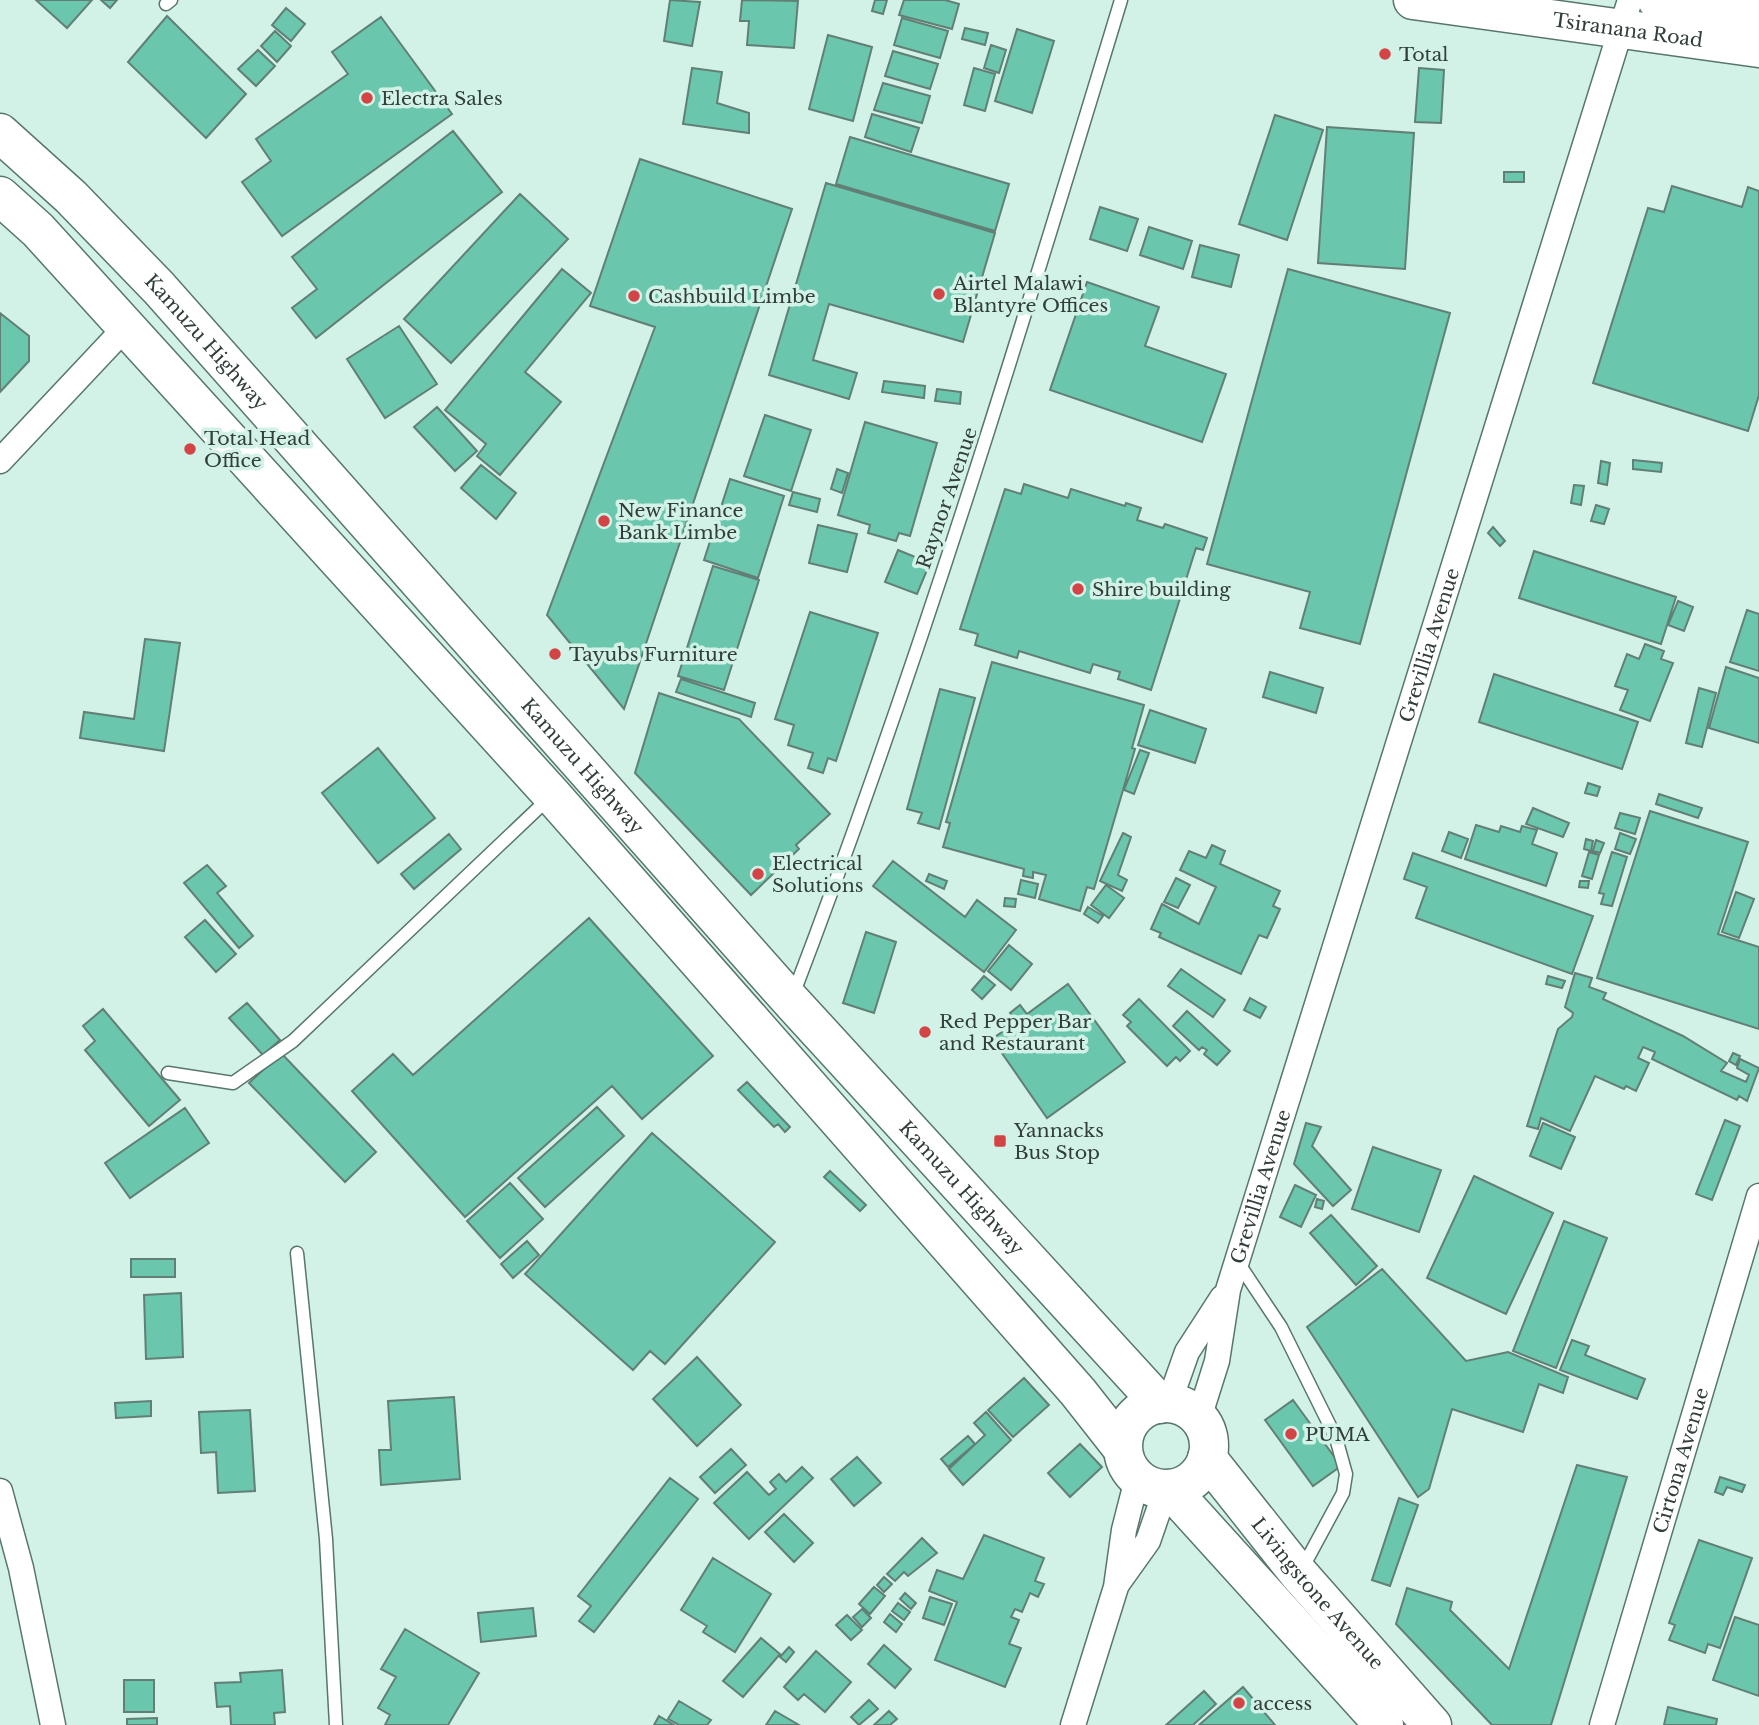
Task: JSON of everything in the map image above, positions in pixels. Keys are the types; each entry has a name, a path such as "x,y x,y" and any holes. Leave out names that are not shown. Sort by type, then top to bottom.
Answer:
{"highway":[{"name":"Tsiranana Road","path":"1413,0 1626,14 1674,10 1759,13"},
{"name":"Tsiranana Road","path":"1674,10 1759,47"},
{"name":"Kamuzu Highway","path":"0,133 71,197 159,288 790,1002 1176,1409"},
{"path":"0,196 38,230 552,795 1079,1392 1149,1476 1190,1482 1208,1458 1209,1444 1176,1409 1139,1412 1130,1422 1149,1476"},
{"name":"Livingstone Avenue","path":"1208,1458 1299,1574 1432,1725"},
{"name":"Livingstone Avenue","path":"1149,1476 1384,1725"}],"street":[{"name":"Grevillia Avenue","path":"1176,1409 1187,1352 1228,1290 1626,14"},
{"path":"0,461 126,327"},
{"name":"Cirtona Avenue","path":"1602,1725 1759,1196"},
{"path":"1073,1725 1116,1587 1124,1530 1149,1476"},
{"path":"0,1491 21,1568 53,1725"}],"lane":[{"name":"Raynor Avenue","path":"790,1002 848,852 999,404 1121,0"},
{"path":"168,1073 233,1083 293,1041 552,795"},
{"path":"298,1254 326,1539 336,1725"},
{"path":"1237,1261 1280,1326 1336,1438 1346,1474 1343,1493 1299,1574"}],"building":[{"path":"36,0 92,0 67,28"},
{"path":"101,0 117,0 110,8"},
{"path":"670,0 700,2 692,46 664,41"},
{"path":"742,0 798,1 794,48 747,45 749,21 740,21"},
{"path":"875,0 887,0 883,14 872,11"},
{"path":"904,0 945,0 959,4 952,29 899,15"},
{"path":"286,8 305,24 291,41 272,25"},
{"path":"167,16 246,94 206,138 128,62"},
{"path":"381,17 452,114 282,236 242,182 271,161 256,139 348,74 332,52"},
{"path":"902,18 948,31 940,58 894,45"},
{"path":"965,28 988,33 985,45 962,39"},
{"path":"1017,29 1054,41 1032,113 995,101"},
{"path":"275,31 291,46 277,62 261,46"},
{"path":"828,35 872,47 853,121 809,109"},
{"path":"991,45 1006,50 999,73 984,68"},
{"path":"258,50 275,66 256,86 238,69"},
{"path":"893,51 938,64 930,89 885,76"},
{"path":"692,68 722,72 717,103 749,113 749,133 683,124"},
{"path":"974,68 995,74 985,111 964,105"},
{"path":"1419,68 1444,70 1441,123 1415,122"},
{"path":"883,83 930,96 922,123 874,110"},
{"path":"872,114 919,128 911,152 865,137"},
{"path":"1275,115 1323,130 1287,240 1239,224"},
{"path":"1327,127 1414,133 1405,269 1318,263"},
{"path":"453,131 502,192 316,338 292,308 317,289 292,257"},
{"path":"850,137 1009,184 995,231 836,184"},
{"path":"640,159 792,209 624,709 547,615 655,327 590,306"},
{"path":"1504,172 1524,172 1524,182 1504,182"},
{"path":"826,183 995,233 963,342 829,304 813,360 857,373 849,399 769,375"},
{"path":"1672,186 1742,207 1748,187 1759,191 1759,395 1748,431 1593,383 1648,208 1664,212"},
{"path":"520,194 568,239 451,363 404,319"},
{"path":"1100,207 1138,219 1127,251 1090,239"},
{"path":"1149,227 1192,241 1183,269 1140,255"},
{"path":"1200,245 1239,255 1231,287 1192,277"},
{"path":"562,269 591,293 525,372 561,402 500,475 477,456 486,444 445,410"},
{"path":"1288,269 1450,313 1360,644 1300,628 1310,592 1207,564"},
{"path":"1087,282 1159,307 1145,346 1226,374 1202,442 1050,390"},
{"path":"0,313 29,336 29,361 0,392"},
{"path":"399,326 437,384 385,418 347,359"},
{"path":"884,381 925,386 924,398 882,392"},
{"path":"937,389 961,392 960,404 935,401"},
{"path":"437,407 477,451 455,471 414,427"},
{"path":"765,415 811,430 791,491 744,476"},
{"path":"865,422 937,443 910,536 899,533 896,541 868,533 870,525 838,515"},
{"path":"1633,460 1662,463 1661,472 1633,469"},
{"path":"1601,461 1610,463 1607,485 1598,483"},
{"path":"481,465 516,493 496,519 461,488"},
{"path":"837,469 848,473 842,493 831,489"},
{"path":"730,479 784,496 758,578 704,560"},
{"name":"Shire building","path":"1024,484 1068,498 1071,489 1125,506 1126,503 1141,508 1137,520 1163,528 1165,524 1207,538 1203,550 1196,548 1151,690 1118,679 1120,672 1093,664 1090,673 1019,651 1017,658 975,645 978,634 960,629 1005,489 1021,494"},
{"path":"1574,485 1584,486 1581,505 1571,503"},
{"path":"793,492 820,499 817,512 789,505"},
{"path":"1596,505 1609,509 1604,524 1591,521"},
{"path":"818,525 857,534 847,572 809,563"},
{"path":"1493,527 1505,541 1500,546 1488,533"},
{"path":"898,550 930,563 917,594 885,582"},
{"path":"1534,551 1676,597 1661,644 1519,598"},
{"path":"713,566 759,580 724,690 678,676"},
{"path":"1678,601 1693,607 1684,631 1668,625"},
{"path":"1747,610 1759,614 1759,671 1730,662"},
{"path":"810,612 878,633 836,761 828,758 823,773 808,768 813,753 788,745 794,725 775,719"},
{"path":"145,639 180,643 164,751 80,738 84,712 134,719"},
{"path":"1645,644 1664,651 1661,659 1673,663 1650,721 1620,710 1628,690 1615,686 1627,654 1639,659"},
{"path":"992,662 1144,705 1132,748 1135,749 1094,889 1087,887 1080,911 1039,899 1046,875 1033,872 1033,878 1023,876 1024,869 943,847 950,823 946,822"},
{"path":"1726,667 1759,678 1759,743 1709,728"},
{"path":"1270,672 1323,688 1316,713 1263,697"},
{"path":"1494,674 1638,722 1622,769 1479,722"},
{"path":"681,679 755,703 751,717 676,692"},
{"path":"1699,688 1716,693 1702,747 1686,743"},
{"path":"940,689 975,698 939,829 918,823 922,813 907,809"},
{"path":"659,693 739,719 830,814 796,845 799,849 751,895 635,773"},
{"path":"1150,710 1206,729 1195,763 1138,745"},
{"path":"378,748 435,818 378,863 322,793"},
{"path":"1140,750 1149,753 1134,794 1124,790"},
{"path":"1588,783 1600,787 1597,796 1585,793"},
{"path":"1659,794 1702,808 1698,818 1656,804"},
{"path":"1533,808 1569,823 1563,837 1526,824"},
{"path":"1650,811 1748,842 1718,934 1759,947 1759,1029 1597,978"},
{"path":"1620,813 1640,818 1635,834 1615,828"},
{"path":"1476,825 1499,832 1501,826 1520,832 1522,826 1537,830 1532,844 1557,853 1546,886 1465,859"},
{"path":"1449,832 1468,839 1461,858 1442,851"},
{"path":"1123,833 1131,837 1118,875 1127,880 1122,891 1100,881"},
{"path":"1620,833 1636,839 1630,854 1615,849"},
{"path":"449,834 461,849 414,889 401,874"},
{"path":"1586,839 1593,841 1591,851 1584,849"},
{"path":"1596,840 1604,843 1600,853 1593,851"},
{"path":"1212,845 1225,851 1220,864 1280,891 1273,906 1280,909 1267,938 1259,935 1241,974 1159,937 1161,933 1151,929 1162,904 1199,924 1216,887 1180,870 1189,851 1206,858"},
{"path":"1589,852 1599,855 1592,879 1582,876"},
{"path":"1612,852 1627,857 1612,906 1601,904 1604,894 1599,893"},
{"path":"1413,853 1593,916 1572,974 1416,918 1427,887 1404,879"},
{"path":"893,861 965,917 977,900 1016,930 984,972 873,886"},
{"path":"207,865 226,886 217,893 253,936 239,948 184,883"},
{"path":"929,874 947,881 944,889 926,881"},
{"path":"1176,878 1190,885 1178,908 1164,902"},
{"path":"1021,880 1038,884 1035,898 1018,894"},
{"path":"1580,881 1589,881 1588,888 1579,887"},
{"path":"1106,885 1124,898 1109,918 1091,905"},
{"path":"1736,892 1754,899 1739,938 1722,932"},
{"path":"1005,898 1016,899 1015,907 1004,906"},
{"path":"1088,907 1103,916 1098,923 1084,914"},
{"path":"589,918 713,1056 642,1119 612,1086 465,1217 352,1091 393,1054 413,1075"},
{"path":"205,920 236,954 216,972 185,937"},
{"path":"866,932 896,942 874,1013 843,1003"},
{"path":"1009,945 1032,964 1011,990 988,971"},
{"path":"1181,969 1225,1000 1213,1017 1168,986"},
{"path":"1575,973 1592,978 1589,987 1606,993 1603,999 1683,1036 1727,1063 1721,1071 1746,1082 1749,1075 1737,1068 1740,1059 1759,1068 1747,1101 1739,1096 1737,1100 1652,1059 1655,1052 1643,1047 1638,1058 1649,1063 1636,1091 1626,1086 1624,1089 1595,1076 1570,1131 1541,1118 1538,1129 1527,1126 1558,1029 1572,1017 1573,1013 1565,1007"},
{"path":"984,976 995,985 982,999 972,990"},
{"path":"1548,976 1565,981 1562,988 1546,984"},
{"path":"1068,984 1125,1062 1047,1118 992,1039 1016,1022 1010,1013 1020,1005 1027,1014"},
{"path":"1250,998 1266,1007 1260,1018 1244,1010"},
{"path":"1139,999 1190,1051 1180,1061 1176,1057 1167,1066 1127,1026 1131,1022 1123,1015"},
{"path":"247,1003 280,1040 263,1055 229,1018"},
{"path":"103,1009 180,1100 149,1126 85,1050 95,1041 83,1026"},
{"path":"1187,1011 1230,1051 1217,1065 1204,1054 1207,1050 1202,1047 1199,1050 1173,1026"},
{"path":"281,1053 376,1152 345,1182 249,1083"},
{"path":"1733,1053 1740,1056 1736,1065 1729,1061"},
{"path":"747,1082 790,1127 785,1132 778,1124 774,1127 738,1090"},
{"path":"597,1107 624,1136 545,1207 518,1178"},
{"path":"185,1108 209,1143 130,1198 105,1163"},
{"path":"1725,1120 1740,1126 1712,1200 1696,1194"},
{"path":"1306,1123 1321,1127 1312,1146 1351,1190 1333,1206 1294,1164"},
{"path":"1543,1123 1575,1137 1561,1169 1530,1156"},
{"path":"652,1133 775,1242 665,1364 650,1351 633,1370 525,1274"},
{"path":"1373,1147 1441,1170 1419,1232 1352,1209"},
{"path":"830,1171 866,1205 860,1211 824,1177"},
{"path":"1474,1176 1553,1213 1506,1314 1427,1278"},
{"path":"510,1183 543,1219 500,1258 467,1221"},
{"path":"1295,1185 1316,1195 1301,1227 1280,1217"},
{"path":"1317,1199 1324,1201 1322,1209 1315,1207"},
{"path":"1331,1215 1377,1266 1356,1285 1310,1233"},
{"path":"1564,1221 1607,1238 1556,1368 1513,1351"},
{"path":"527,1241 539,1255 513,1278 501,1264"},
{"path":"131,1259 175,1259 175,1277 131,1277"},
{"path":"1382,1269 1466,1361 1508,1352 1568,1377 1563,1393 1539,1384 1523,1432 1452,1409 1429,1489 1418,1497 1307,1327"},
{"path":"181,1293 183,1357 146,1359 144,1295"},
{"path":"1572,1340 1589,1346 1585,1355 1645,1379 1637,1399 1560,1370"},
{"path":"697,1357 741,1405 697,1446 653,1399"},
{"path":"1024,1378 1049,1405 1013,1437 988,1410"},
{"path":"454,1397 460,1479 381,1485 379,1450 391,1450 388,1401"},
{"path":"1293,1400 1341,1466 1313,1486 1265,1420"},
{"path":"151,1401 151,1416 116,1418 115,1403"},
{"path":"250,1410 255,1491 218,1493 216,1452 201,1453 199,1412"},
{"path":"986,1412 1011,1440 963,1485 949,1469 985,1435 974,1423"},
{"path":"968,1436 975,1444 948,1467 941,1459"},
{"path":"1080,1444 1102,1467 1070,1497 1048,1473"},
{"path":"731,1449 746,1465 715,1493 700,1477"},
{"path":"857,1457 881,1483 854,1506 831,1479"},
{"path":"1577,1465 1627,1477 1551,1725 1492,1725 1396,1624 1407,1588 1452,1602 1450,1610 1509,1669"},
{"path":"802,1467 813,1478 749,1539 714,1503 747,1472 769,1495 776,1489 770,1482 779,1474 786,1482"},
{"path":"1720,1477 1745,1485 1742,1492 1727,1487 1723,1495 1715,1492"},
{"path":"670,1478 698,1499 594,1632 579,1621 591,1606 578,1596"},
{"path":"1399,1498 1418,1505 1390,1586 1372,1580"},
{"path":"784,1514 813,1543 794,1562 765,1532"},
{"path":"984,1535 1044,1558 1035,1581 1044,1584 1038,1597 1030,1593 1022,1612 1015,1609 1011,1617 1019,1620 1009,1644 1021,1648 1005,1687 935,1660 957,1602 929,1591 937,1570 963,1579"},
{"path":"922,1538 937,1553 908,1576 904,1572 895,1581 887,1574"},
{"path":"1699,1540 1752,1558 1720,1648 1708,1644 1705,1653 1669,1640 1675,1625 1669,1623"},
{"path":"713,1558 771,1594 735,1652 703,1632 707,1626 681,1610"},
{"path":"884,1577 892,1584 884,1592 877,1585"},
{"path":"874,1587 885,1596 870,1614 859,1604"},
{"path":"905,1593 916,1603 911,1609 900,1599"},
{"path":"930,1597 952,1604 944,1625 923,1618"},
{"path":"898,1603 910,1612 904,1620 892,1611"},
{"path":"533,1608 536,1636 481,1642 478,1613"},
{"path":"862,1609 871,1618 862,1627 853,1617"},
{"path":"890,1614 902,1624 896,1632 884,1622"},
{"path":"847,1615 862,1630 851,1640 836,1625"},
{"path":"1735,1617 1759,1625 1759,1696 1713,1680"},
{"path":"405,1629 479,1673 448,1725 385,1725 390,1715 378,1708 396,1677 381,1669"},
{"path":"761,1638 780,1654 743,1697 723,1681"},
{"path":"884,1645 911,1669 895,1688 868,1664"},
{"path":"789,1647 794,1652 786,1662 780,1657"},
{"path":"816,1651 851,1682 825,1712 804,1694 798,1700 784,1687"},
{"path":"282,1670 285,1712 274,1713 275,1725 231,1725 230,1706 217,1707 215,1683 241,1682 240,1673"},
{"path":"124,1680 154,1680 154,1712 124,1712"},
{"path":"1243,1687 1275,1725 1199,1725"},
{"path":"1204,1691 1216,1704 1193,1725 1166,1725"},
{"path":"869,1700 878,1709 859,1725 851,1717"},
{"path":"679,1701 711,1720 707,1725 679,1725 668,1719"},
{"path":"1668,1707 1717,1719 1716,1725 1664,1725"},
{"path":"775,1711 799,1725 766,1725"},
{"path":"889,1711 897,1719 890,1725 874,1725"},
{"path":"659,1716 674,1725 654,1725"},
{"path":"157,1718 157,1725 127,1725 127,1719"}],"place":[{"name":"Total","path":"1385,54"},
{"name":"Electra Sales","path":"367,98"},
{"name":"Airtel Malawi Blantyre Offices","path":"939,294"},
{"name":"Cashbuild Limbe","path":"634,296"},
{"name":"Total Head Office","path":"190,449"},
{"name":"New Finance Bank Limbe","path":"604,521"},
{"name":"Shire building","path":"1078,589"},
{"name":"Tayubs Furniture","path":"555,654"},
{"name":"Electrical Solutions","path":"758,874"},
{"name":"Red Pepper Bar and Restaurant","path":"925,1032"},
{"name":"Yannacks Bus Stop","path":"1000,1141"},
{"name":"PUMA","path":"1291,1434"},
{"name":"access","path":"1239,1703"}]}
